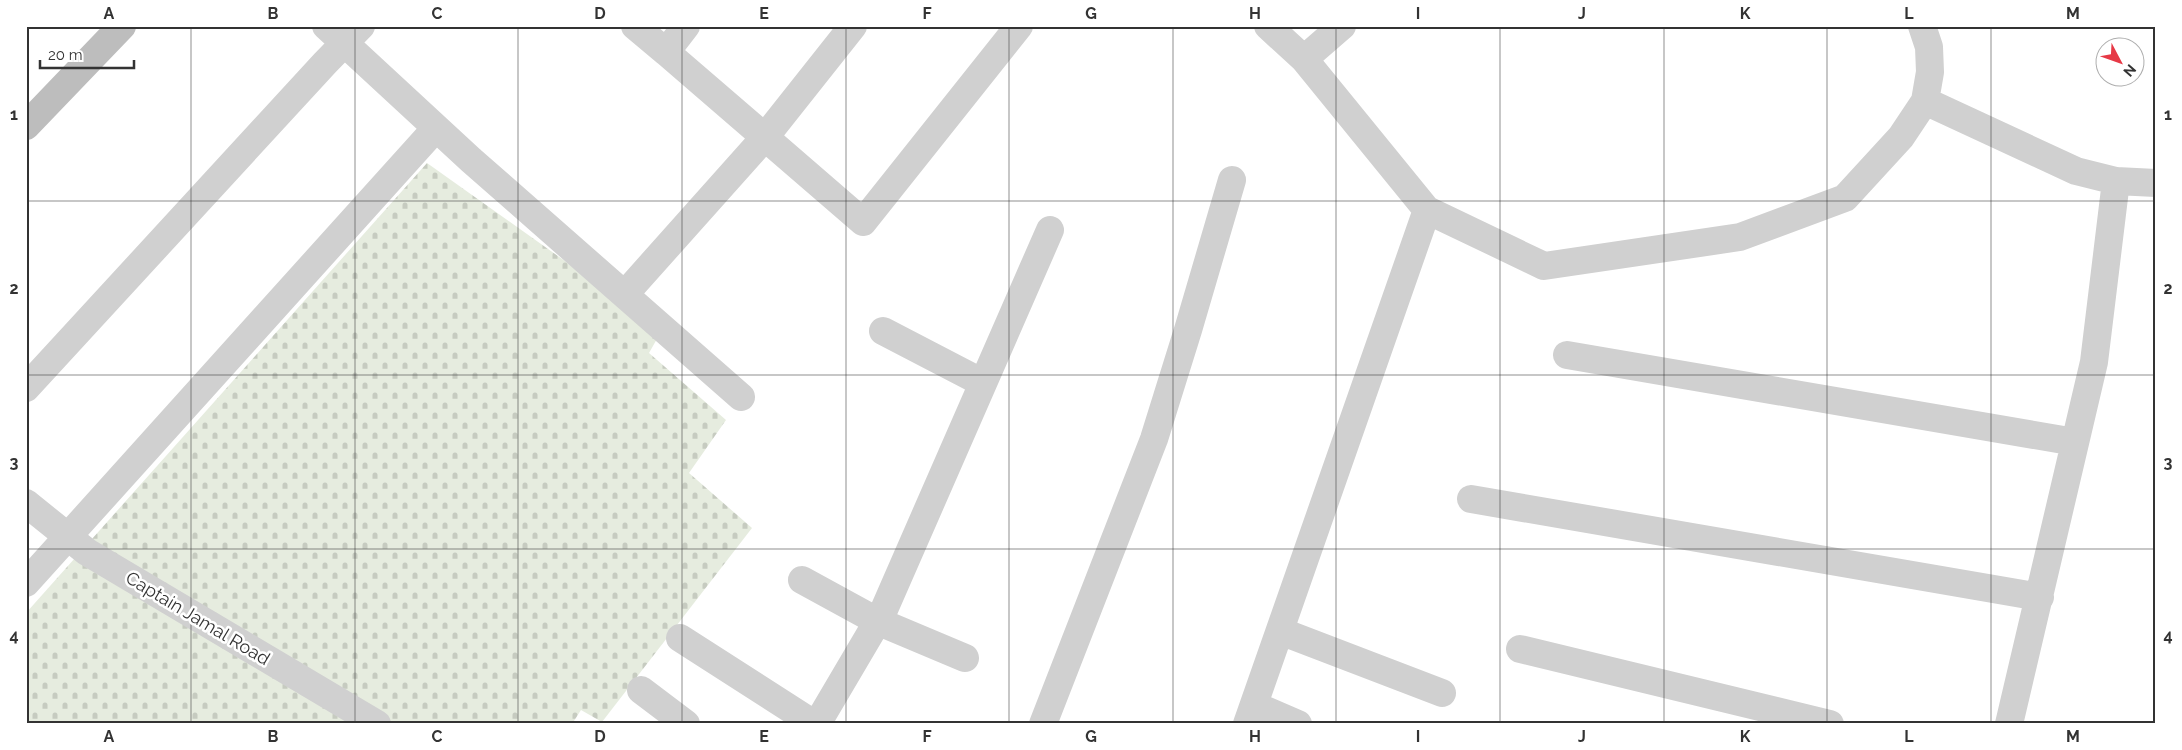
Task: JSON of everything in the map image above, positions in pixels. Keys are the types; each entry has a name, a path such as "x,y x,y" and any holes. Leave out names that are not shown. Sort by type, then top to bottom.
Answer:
{"main road":[{"path":"26,126 120,27"}],"street":[{"path":"635,26 863,222 1019,26"},
{"path":"666,52 686,26"},
{"path":"625,294 765,138 853,26"},
{"path":"1268,26 1304,59 1427,210 1544,266 1740,237 1845,198 1902,137 1925,101 1930,72 1929,47 1922,26"},
{"path":"1304,59 1342,26"},
{"path":"26,388 344,32 436,128 741,397"},
{"path":"1925,101 2076,171 2116,182 2156,183"},
{"path":"26,583 436,128"},
{"path":"1043,724 1154,438 1232,180"},
{"path":"2009,724 2094,362 2116,182"},
{"path":"1298,724 1251,714 1427,210"},
{"path":"680,638 816,724 877,621 1050,230"},
{"path":"882,331 983,383"},
{"path":"1567,355 2075,442"},
{"path":"1471,499 2040,597"},
{"name":"Captain Jamal Road","path":"26,503 87,552 377,724"},
{"path":"802,580 877,621 965,658"},
{"path":"1280,631 1442,693"},
{"path":"1520,649 1830,724"},
{"path":"640,690 686,724"}],"green space":[{"path":"427,163 662,330 649,353 726,420 689,473 752,528 602,722 581,710 572,724 26,724 26,613"}]}
